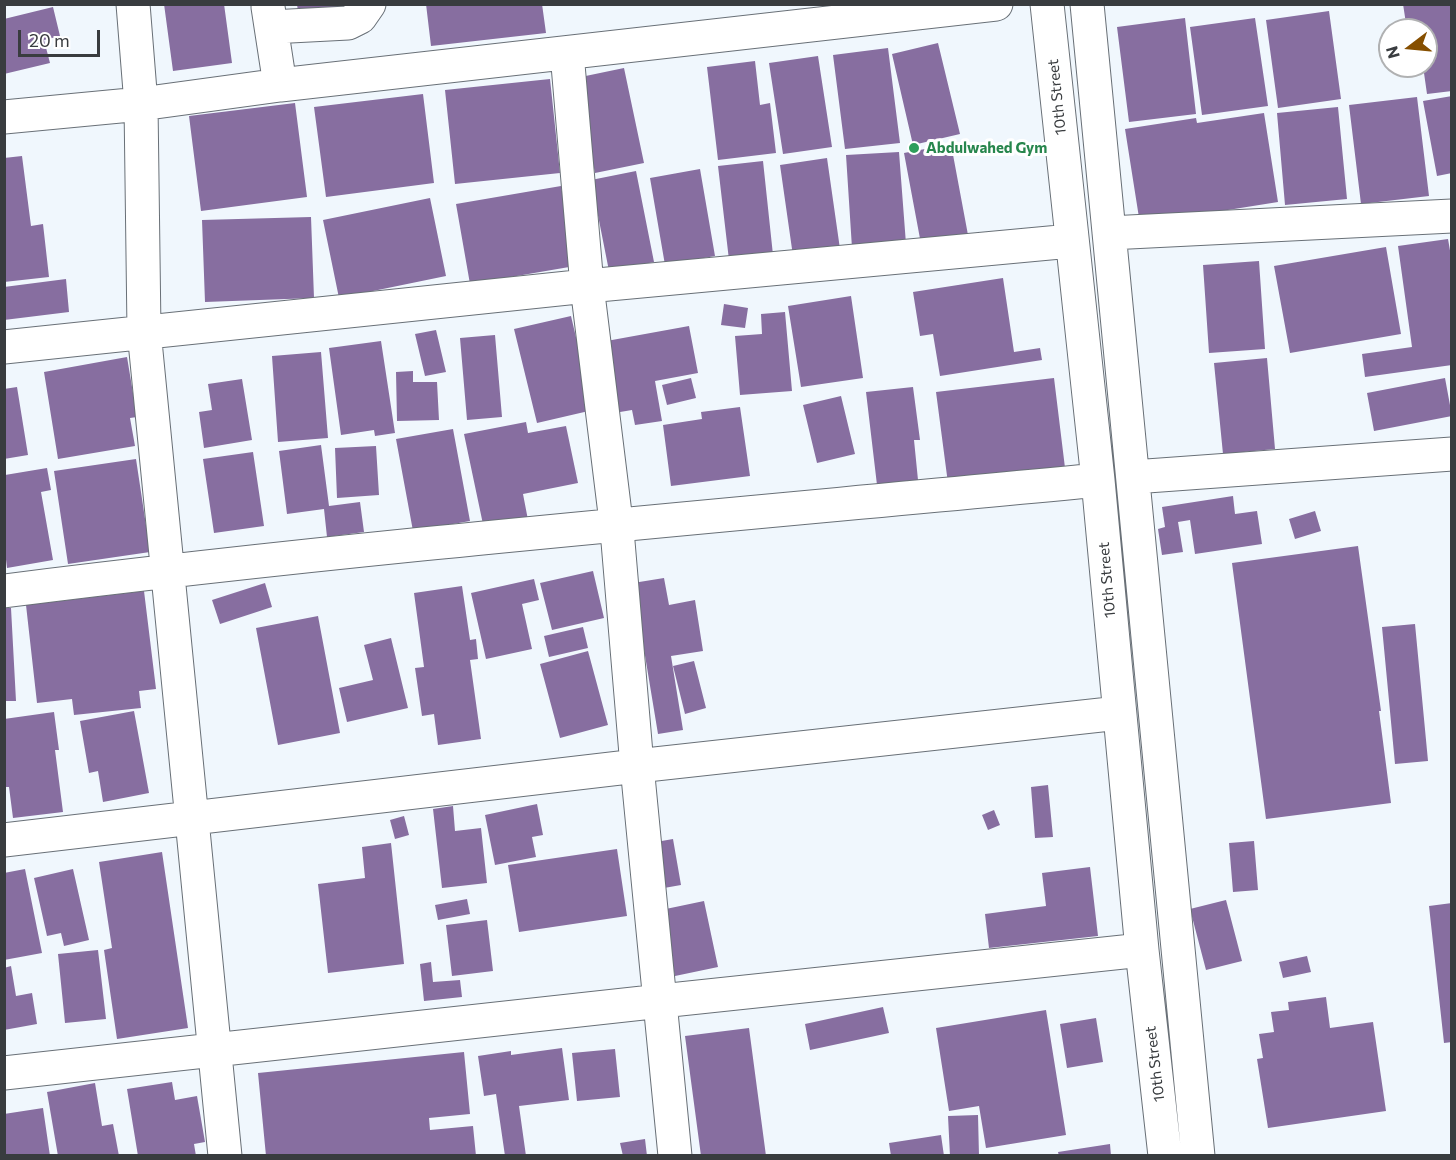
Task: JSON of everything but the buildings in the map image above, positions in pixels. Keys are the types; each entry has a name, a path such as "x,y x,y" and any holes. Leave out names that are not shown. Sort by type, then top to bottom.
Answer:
{"street":[{"path":"133,4 141,104 144,331 225,1155"},
{"path":"280,85 269,16 348,23 360,17 369,4"},
{"path":"4,117 141,104 280,85 996,4"},
{"name":"10th Street","path":"1047,4 1098,480 1142,950 1166,1155"},
{"path":"1087,4 1198,1155"},
{"path":"567,53 587,286 616,525 675,1155"},
{"path":"1109,234 1452,216"},
{"path":"4,347 587,286 1071,241"},
{"path":"1133,477 1452,454"},
{"path":"4,591 168,570 1098,480"},
{"path":"4,840 637,766 1119,713"},
{"path":"4,1073 661,1000 1142,950"}],"place":[{"name":"Abdulwahed Gym","path":"914,148"}]}
